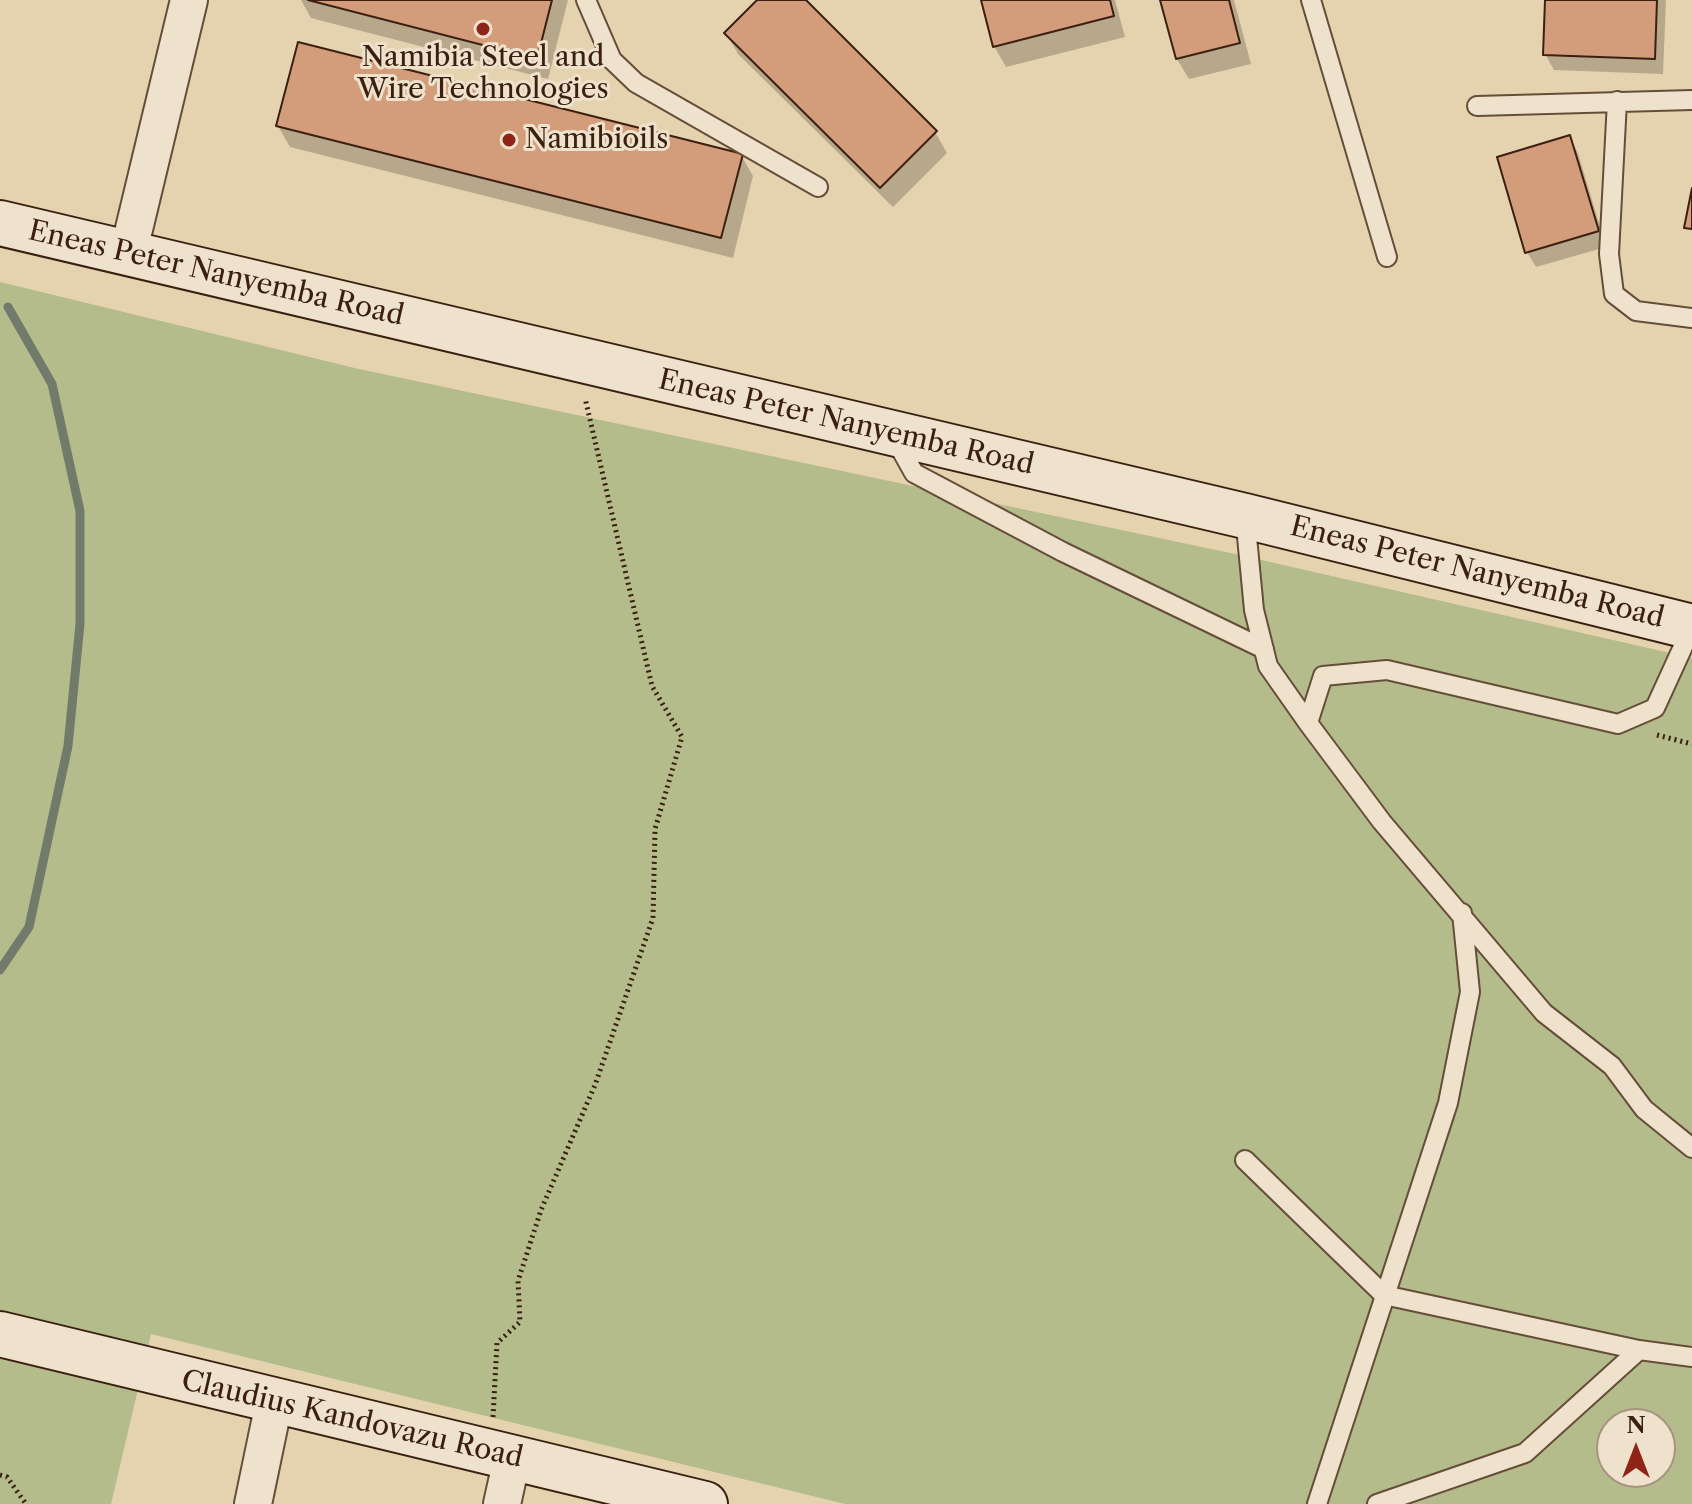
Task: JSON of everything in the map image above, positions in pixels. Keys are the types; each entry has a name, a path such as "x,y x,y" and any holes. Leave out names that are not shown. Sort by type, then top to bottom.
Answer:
{"main road":[{"name":"Eneas Peter Nanyemba Road","path":"0,223 1245,516 1692,627"},
{"name":"Claudius Kandovazu Road","path":"0,1334 274,1403 705,1504"}],"street":[{"path":"128,254 189,0"},
{"path":"253,1504 274,1403"},
{"path":"502,1456 502,1504"}],"lane":[{"path":"586,0 612,60 636,83 818,187"},
{"path":"1311,0 1387,257"},
{"path":"1477,106 1692,100"},
{"path":"1617,101 1609,254 1614,294 1636,311 1692,318"},
{"path":"891,433 914,473 1063,552 1264,649"},
{"path":"1245,516 1254,610 1268,666 1308,723 1382,822 1544,1013 1612,1066 1644,1109 1692,1148"},
{"path":"1308,723 1323,676 1387,670 1618,724 1655,708 1692,627"},
{"path":"1317,1504 1448,1103 1470,992 1462,913"},
{"path":"1245,1160 1384,1295 1639,1350 1692,1357"},
{"path":"1377,1504 1525,1453 1639,1350"}],"path":[{"path":"502,1456 497,1343 520,1322 518,1281 541,1210 595,1085 653,918 655,829 682,737 652,686 577,360"},
{"path":"0,1475 7,1477 26,1504"}],"green space":[{"path":"0,282 359,369 1235,554 1692,658 1692,1504 845,1504 151,1334 111,1504 0,1504"}],"building":[{"name":"Namibia Steel and Wire Technologies","path":"308,0 552,0 537,59"},
{"path":"757,0 806,0 937,131 880,188 724,33"},
{"path":"981,0 1110,0 1114,16 993,47"},
{"path":"1160,0 1229,0 1240,43 1176,59"},
{"path":"1545,0 1657,0 1655,59 1543,55"},
{"name":"Namibioils","path":"298,42 743,154 721,238 276,126"},
{"path":"1570,135 1599,231 1525,253 1497,157"},
{"path":"1692,188 1692,229 1684,228"}],"waterway":[{"path":"0,970 29,927 68,746 80,624 80,511 52,384 8,307"}],"place":[{"name":"Namibia Steel and Wire Technologies","path":"483,29"},
{"name":"Namibioils","path":"509,140"}]}
